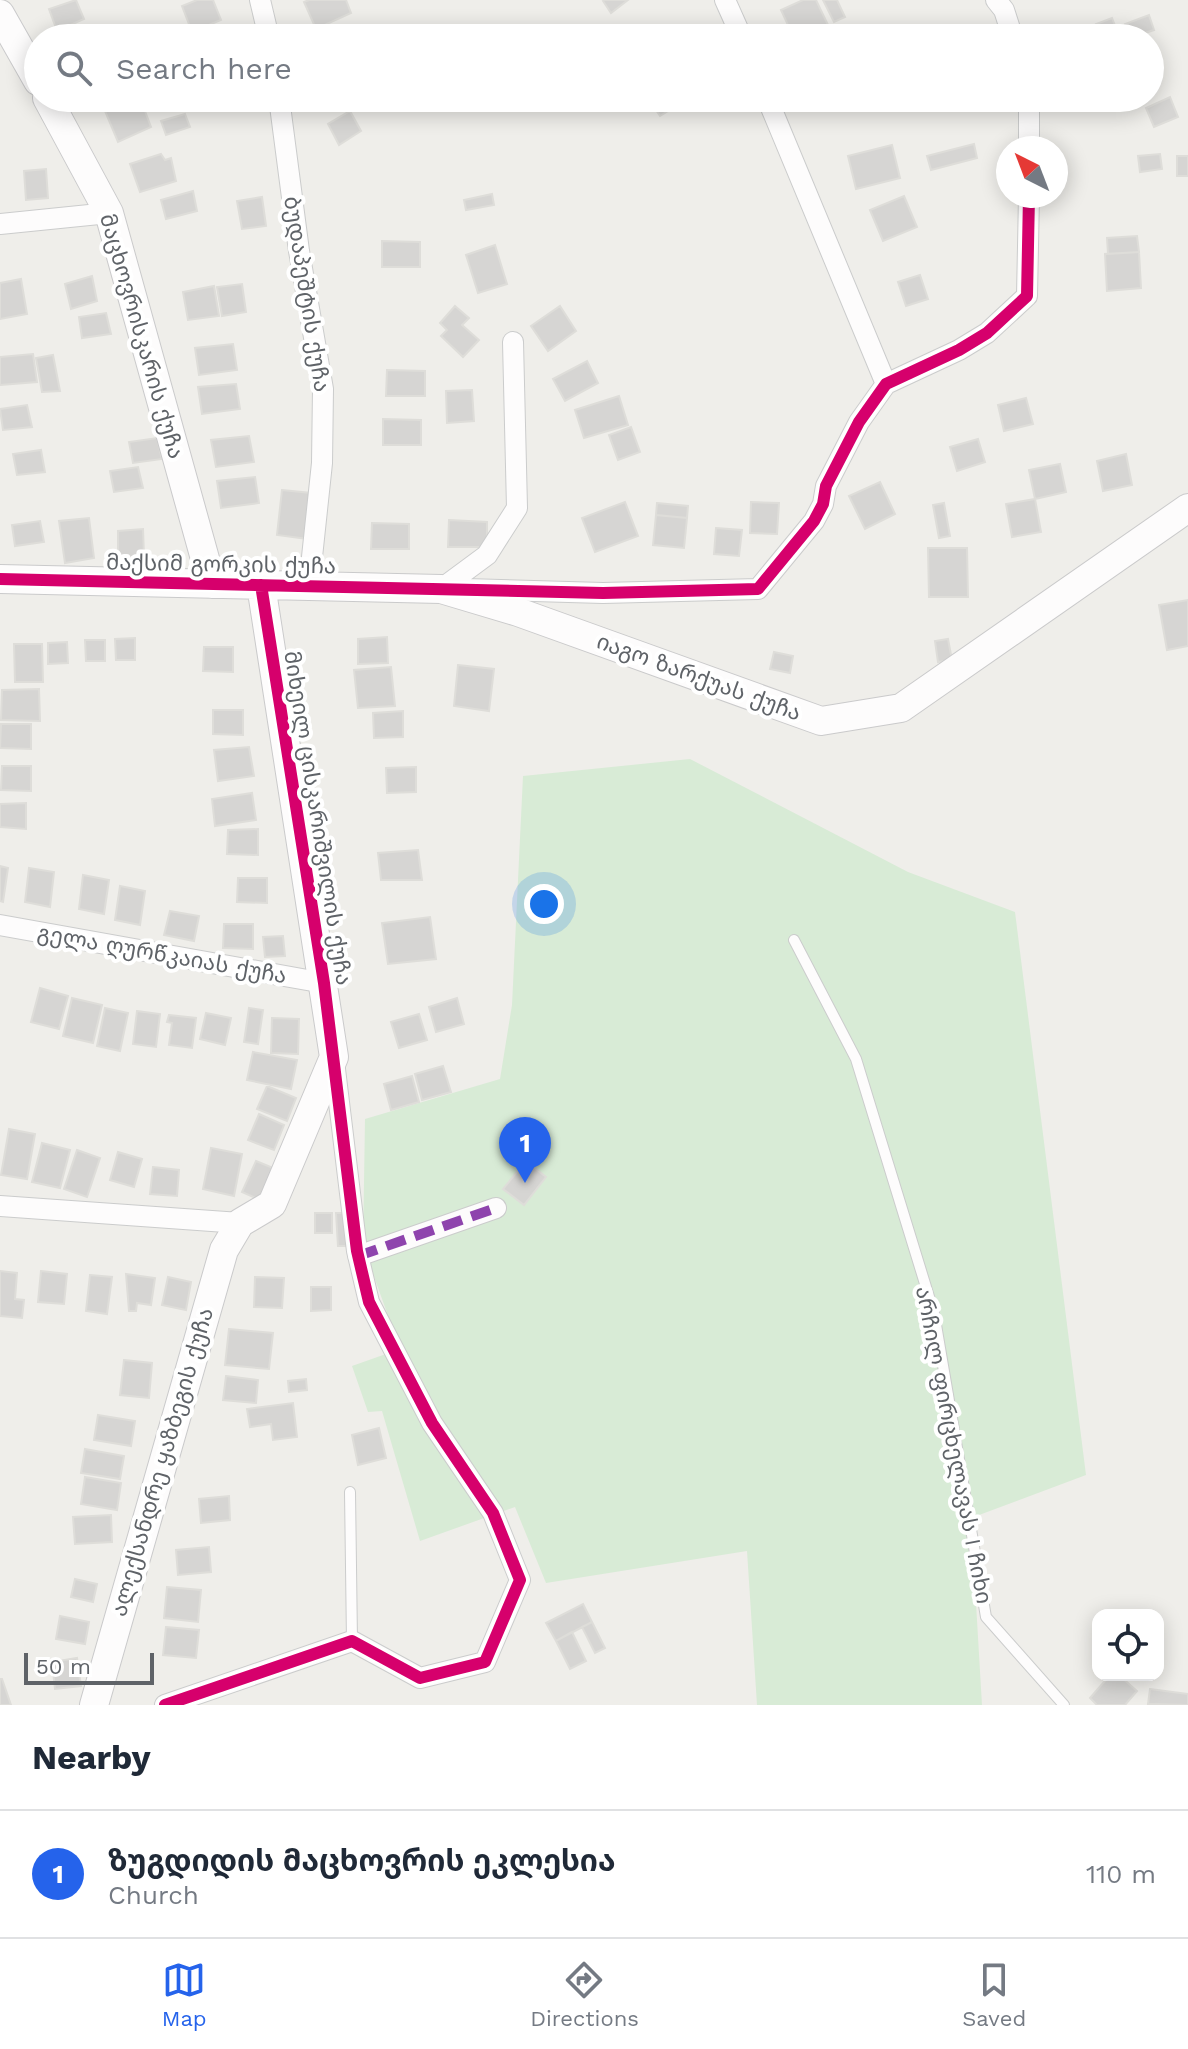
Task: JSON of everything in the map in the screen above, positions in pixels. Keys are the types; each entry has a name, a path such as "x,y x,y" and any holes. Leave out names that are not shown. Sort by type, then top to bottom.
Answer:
{"street":[{"path":"260,0 266,24"},
{"path":"725,0 736,24"},
{"path":"996,0 1004,10 1008,24"},
{"path":"0,14 24,56"},
{"name":"მაცხოვრისკარის ქუჩა","path":"55,112 109,213 212,584"},
{"name":"ბუდაპეშტის ქუჩა","path":"281,112 299,251 323,389 322,463 312,557 313,586"},
{"path":"773,112 886,384"},
{"path":"1029,112 1029,136"},
{"path":"441,589 603,593 758,589 814,521 823,504 826,486 859,422 886,384 978,339 1027,296 1029,208"},
{"path":"0,224 109,213"},
{"path":"441,589 487,555 517,508 513,342"},
{"name":"იაგო ზარქუას ქუჩა","path":"441,589 518,612 821,721 901,708 1188,508"},
{"name":"მაქსიმ გორკის ქუჩა","path":"0,579 441,589"},
{"name":"მიხეილ ცისკარიშვილის ქუჩა","path":"261,585 334,1057"},
{"name":"გელა ღურწკაიას ქუჩა","path":"0,925 324,983"},
{"path":"0,1206 240,1223 272,1204 334,1057"},
{"path":"165,1705 352,1641 420,1678 485,1662 520,1580 493,1513 432,1423 369,1302 358,1256 334,1057"},
{"path":"358,1256 496,1208"},
{"name":"ალექსანდრე ყაზბეგის ქუჩა","path":"94,1705 213,1284 224,1250 240,1223"}],"lane":[{"name":"არჩილ ფირცხელავას I ჩიხი","path":"794,940 856,1059 934,1313 986,1617 1064,1705"},
{"path":"350,1492 352,1641"}],"green space":[{"path":"690,759 908,872 1015,912 1086,1475 971,1518 982,1705 757,1705 747,1551 546,1583 515,1507 420,1541 382,1411 368,1412 352,1366 400,1349 363,1246 365,1119 500,1079 512,1005 523,776"}],"building":[{"path":"76,0 84,19 73,24 54,24 49,9"},
{"path":"197,0 213,0 221,20 211,24 189,24 182,6"},
{"path":"346,0 351,13 327,24 314,24 304,2"},
{"path":"604,0 628,0 611,13 603,1"},
{"path":"803,0 816,0 828,24 788,24 781,10"},
{"path":"823,0 837,0 845,17 834,22"},
{"path":"1149,15 1152,24 1125,24"},
{"path":"1112,18 1114,24 1096,24"},
{"path":"1170,97 1178,117 1154,127 1148,112 1164,112 1164,100"},
{"path":"105,112 145,112 151,127 118,142"},
{"path":"351,112 361,131 339,145 328,124"},
{"path":"185,114 190,127 166,135 161,121"},
{"path":"974,144 977,158 931,170 927,156"},
{"path":"892,145 900,178 856,189 848,156"},
{"path":"161,154 165,160 171,158 176,181 140,192 130,164"},
{"path":"1160,154 1162,169 1140,172 1138,156"},
{"path":"1177,156 1188,156 1188,176 1177,176"},
{"path":"46,169 48,198 26,200 24,171"},
{"path":"193,191 197,211 166,219 161,200"},
{"path":"492,194 494,205 466,210 464,200"},
{"path":"904,196 917,227 883,241 870,210"},
{"path":"262,197 266,226 242,229 237,201"},
{"path":"1137,236 1139,252 1108,254 1107,238"},
{"path":"382,241 420,242 420,267 382,267"},
{"path":"495,245 507,284 478,293 466,255"},
{"path":"1139,252 1141,288 1107,291 1105,254"},
{"path":"920,275 928,299 906,306 898,282"},
{"path":"92,276 97,301 71,309 65,284"},
{"path":"21,279 27,314 0,319 0,283"},
{"path":"242,284 246,312 222,316 217,287"},
{"path":"214,286 219,316 188,320 183,292"},
{"path":"455,306 469,318 462,325 479,340 463,357 441,336 447,330 440,323"},
{"path":"560,306 576,331 548,351 531,326"},
{"path":"106,313 111,334 82,338 79,317"},
{"path":"233,344 237,370 199,375 195,348"},
{"path":"33,354 37,382 0,385 0,357"},
{"path":"53,355 60,391 42,392 36,358"},
{"path":"587,361 598,383 565,401 553,379"},
{"path":"387,370 425,371 425,396 386,396"},
{"path":"236,384 240,409 202,414 198,387"},
{"path":"472,390 474,421 447,423 446,391"},
{"path":"619,396 628,425 584,438 575,410"},
{"path":"1026,398 1033,424 1004,431 998,405"},
{"path":"27,405 32,427 3,430 0,409"},
{"path":"383,419 421,420 421,445 383,445"},
{"path":"631,427 640,452 618,460 609,435"},
{"path":"249,436 254,462 216,467 211,440"},
{"path":"157,438 162,459 133,463 129,442"},
{"path":"978,439 985,462 957,471 950,447"},
{"path":"41,450 45,472 17,475 13,454"},
{"path":"1126,454 1132,485 1103,491 1097,461"},
{"path":"1060,464 1066,492 1035,499 1029,470"},
{"path":"138,467 143,488 114,492 110,471"},
{"path":"255,477 259,503 221,508 217,481"},
{"path":"880,482 895,514 865,529 849,496"},
{"path":"282,490 311,493 308,539 277,535"},
{"path":"1035,499 1041,532 1012,537 1006,504"},
{"path":"625,502 638,536 595,552 582,518"},
{"path":"751,502 779,503 777,534 750,533"},
{"path":"657,503 688,506 687,518 656,515"},
{"path":"944,503 950,536 939,538 933,505"},
{"path":"656,515 687,518 684,548 653,545"},
{"path":"89,518 94,558 65,563 59,521"},
{"path":"449,520 487,522 487,547 448,547"},
{"path":"40,521 44,542 15,546 12,525"},
{"path":"372,523 409,524 409,549 371,549"},
{"path":"716,528 742,530 739,556 714,554"},
{"path":"143,529 144,556 118,559 118,531"},
{"path":"928,548 967,548 968,597 929,597"},
{"path":"1188,600 1188,646 1167,650 1159,605"},
{"path":"387,637 388,663 358,664 358,639"},
{"path":"135,638 135,660 116,660 115,639"},
{"path":"948,639 952,660 938,662 935,641"},
{"path":"85,640 105,640 105,661 86,661"},
{"path":"67,642 68,663 48,664 48,643"},
{"path":"14,644 42,644 43,682 15,682"},
{"path":"204,647 233,647 233,672 203,671"},
{"path":"774,652 793,656 790,673 770,669"},
{"path":"458,665 494,669 489,711 454,706"},
{"path":"391,667 395,706 358,708 354,670"},
{"path":"39,689 40,721 1,720 2,690"},
{"path":"213,710 243,710 243,735 213,734"},
{"path":"403,711 403,737 374,738 373,713"},
{"path":"1,724 31,724 31,749 0,748"},
{"path":"249,747 254,776 218,781 214,750"},
{"path":"2,766 31,766 31,791 1,790"},
{"path":"416,767 416,792 387,793 386,768"},
{"path":"252,793 256,820 215,826 212,799"},
{"path":"26,803 26,829 0,827 0,804"},
{"path":"258,829 258,855 227,854 228,830"},
{"path":"418,850 422,880 381,880 378,853"},
{"path":"0,866 8,868 3,902 0,901"},
{"path":"29,868 54,872 50,907 25,902"},
{"path":"83,875 109,880 104,914 79,909"},
{"path":"238,878 267,878 267,903 237,902"},
{"path":"120,886 145,891 140,925 115,920"},
{"path":"170,911 199,916 194,941 164,935"},
{"path":"430,917 436,959 388,964 382,923"},
{"path":"224,924 253,924 253,949 223,948"},
{"path":"283,936 285,956 265,957 263,937"},
{"path":"40,988 68,996 59,1029 31,1022"},
{"path":"72,998 102,1005 93,1043 63,1036"},
{"path":"457,998 464,1024 436,1032 429,1007"},
{"path":"105,1008 128,1013 120,1051 97,1046"},
{"path":"249,1008 263,1010 258,1044 244,1042"},
{"path":"137,1011 160,1014 156,1047 133,1044"},
{"path":"206,1013 231,1018 225,1045 200,1039"},
{"path":"419,1014 427,1040 399,1048 391,1022"},
{"path":"169,1015 196,1018 192,1048 169,1045 172,1023 167,1022"},
{"path":"272,1018 299,1019 298,1054 271,1053"},
{"path":"253,1052 297,1060 291,1089 247,1080"},
{"path":"443,1066 451,1092 422,1100 415,1074"},
{"path":"412,1076 419,1102 391,1110 384,1084"},
{"path":"267,1086 296,1098 287,1121 257,1109"},
{"path":"259,1114 284,1125 274,1150 248,1140"},
{"path":"9,1129 35,1134 27,1179 1,1175"},
{"path":"42,1143 70,1150 60,1188 32,1182"},
{"path":"211,1148 242,1154 234,1196 203,1189"},
{"path":"77,1150 100,1158 87,1197 64,1189"},
{"path":"118,1152 142,1159 134,1187 110,1180"},
{"path":"256,1161 278,1170 265,1202 242,1192"},
{"path":"526,1161 546,1177 524,1205 503,1189"},
{"path":"153,1167 179,1170 177,1196 150,1194"},
{"path":"315,1213 332,1213 332,1233 315,1233"},
{"path":"336,1213 352,1213 353,1246 338,1246"},
{"path":"0,1271 17,1273 15,1299 24,1300 22,1318 0,1316"},
{"path":"41,1271 67,1274 64,1304 38,1302"},
{"path":"126,1274 155,1278 151,1305 137,1303 136,1311 129,1311"},
{"path":"90,1275 112,1277 107,1314 86,1311"},
{"path":"168,1277 191,1282 186,1310 162,1305"},
{"path":"255,1277 284,1278 282,1308 254,1307"},
{"path":"311,1287 331,1287 331,1310 311,1311"},
{"path":"229,1329 273,1333 269,1369 225,1365"},
{"path":"124,1360 152,1363 149,1398 120,1395"},
{"path":"226,1376 258,1380 256,1403 223,1400"},
{"path":"306,1379 307,1390 289,1392 288,1381"},
{"path":"293,1403 297,1437 273,1440 271,1424 250,1427 247,1409"},
{"path":"98,1415 135,1421 131,1446 94,1440"},
{"path":"379,1428 386,1458 358,1465 352,1435"},
{"path":"85,1449 124,1456 120,1479 81,1473"},
{"path":"85,1477 121,1483 117,1510 81,1504"},
{"path":"229,1496 230,1520 201,1523 199,1499"},
{"path":"111,1515 112,1542 75,1544 73,1517"},
{"path":"209,1547 211,1572 178,1575 176,1550"},
{"path":"75,1579 97,1584 93,1602 71,1597"},
{"path":"167,1587 201,1590 198,1622 164,1618"},
{"path":"583,1604 592,1622 556,1641 546,1623"},
{"path":"60,1616 89,1622 85,1644 56,1639"},
{"path":"592,1622 605,1648 595,1653 582,1627"},
{"path":"166,1627 199,1630 196,1658 163,1655"},
{"path":"572,1632 586,1661 570,1669 556,1641"},
{"path":"77,1658 81,1686 55,1689 52,1662"},
{"path":"2,1679 11,1705 0,1705"},
{"path":"1105,1681 1126,1681 1137,1691 1125,1705 1097,1705 1090,1698"},
{"path":"1150,1689 1188,1694 1188,1705 1148,1704"}],"marked path":[{"path":"358,1256 496,1208"}],"cycle path":[{"path":"0,579 603,593 758,589 814,521 823,504 826,486 859,422 886,384 959,350 987,333 1027,296 1029,208"},
{"path":"165,1705 352,1641 420,1678 485,1662 520,1580 493,1513 432,1423 369,1302 357,1251 324,983 261,585"}],"place":[{"name":"ზუგდიდის მაცხოვრის ეკლესია","path":"525,1183"}]}
